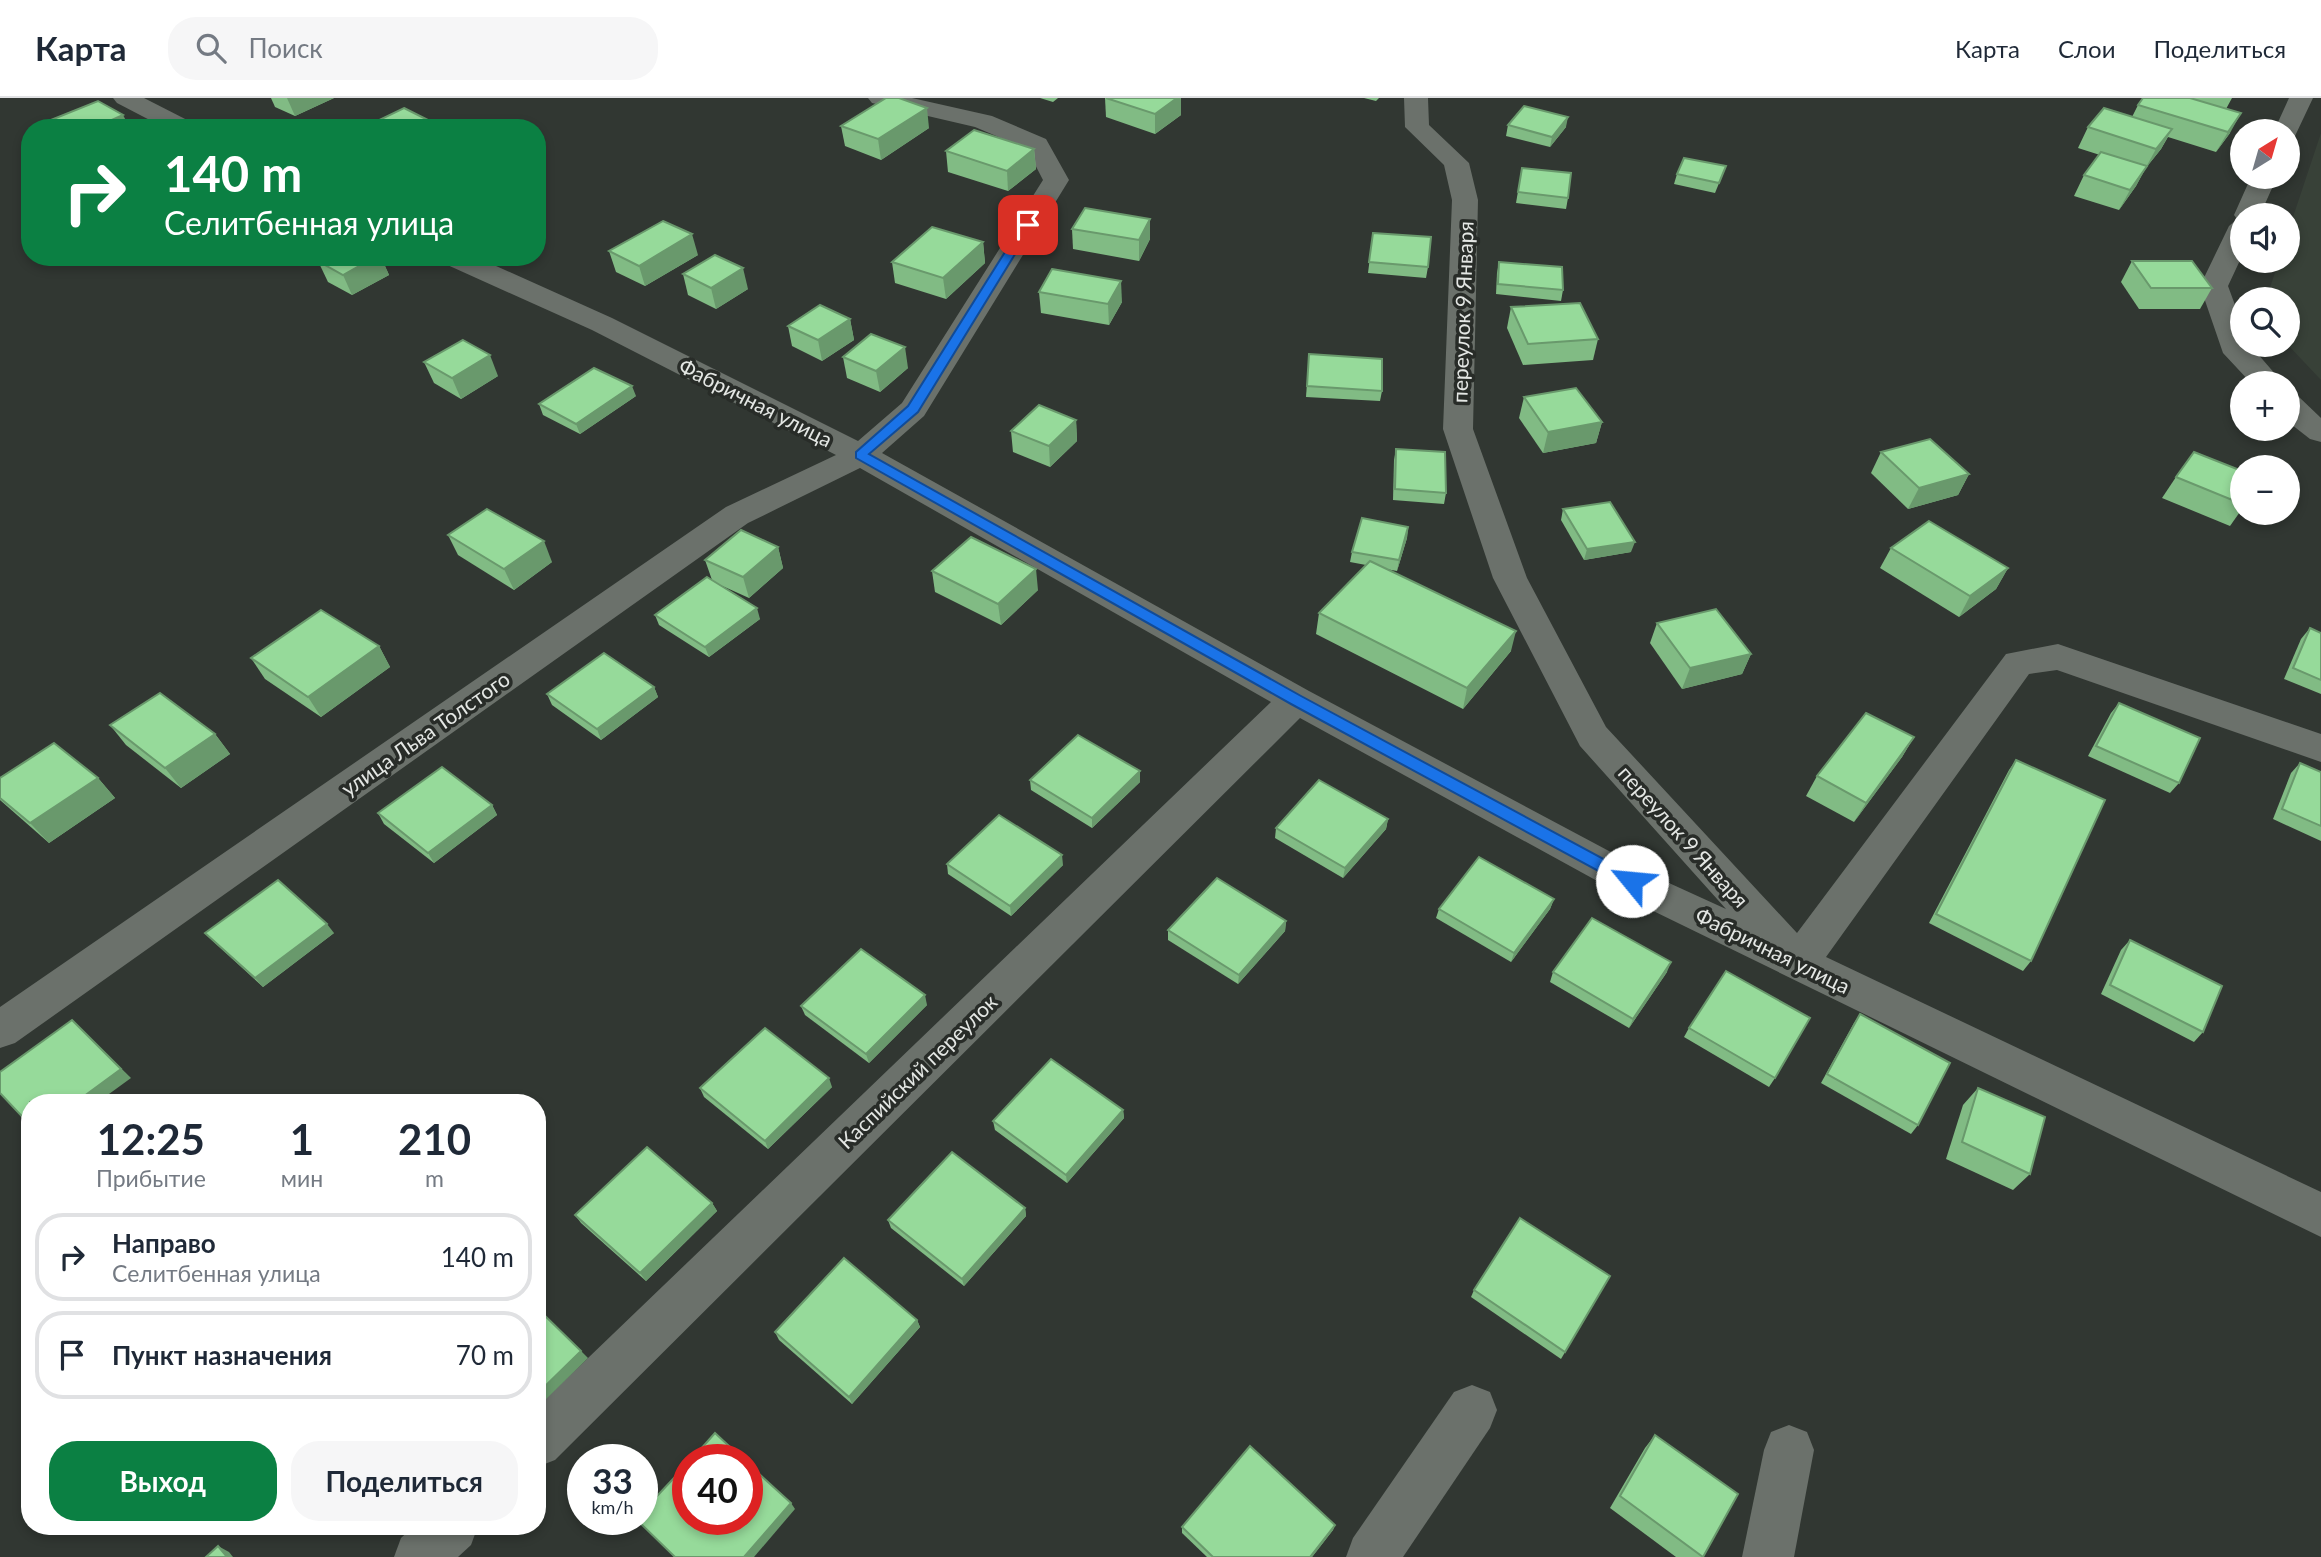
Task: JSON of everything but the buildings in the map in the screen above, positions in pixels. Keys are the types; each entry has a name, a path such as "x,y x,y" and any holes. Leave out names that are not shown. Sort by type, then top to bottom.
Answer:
{"street":[{"path":"125,98 166,119"},
{"name":"улица Льва Толстого","path":"0,1030 737,515 861,455 913,409 1056,180 1037,144 983,121 880,98"},
{"name":"переулок 9 Января","path":"1416,98 1417,127 1456,163 1465,200 1458,429 1510,578 1593,736 1799,963"},
{"path":"2291,119 2301,98"},
{"path":"2230,252 2214,286 2238,353 2256,371"},
{"name":"Фабричная улица","path":"473,266 602,324 861,455 1296,700 1655,894 2321,1215"},
{"path":"2300,416 2321,432"},
{"path":"1799,963 2018,663 2057,657 2321,748"},
{"name":"Каспийский переулок","path":"546,1433 1296,700"},
{"path":"1372,1557 1472,1410"},
{"path":"1768,1557 1789,1450"},
{"path":"420,1557 443,1535"}],"shaded area":[{"path":"2321,133 2321,380 2299,357 2300,287 2270,287 2275,273 2300,273 2300,203 2298,203"}],"route":[{"path":"1028,225 913,409 861,455 1296,700 1632,881"}]}
